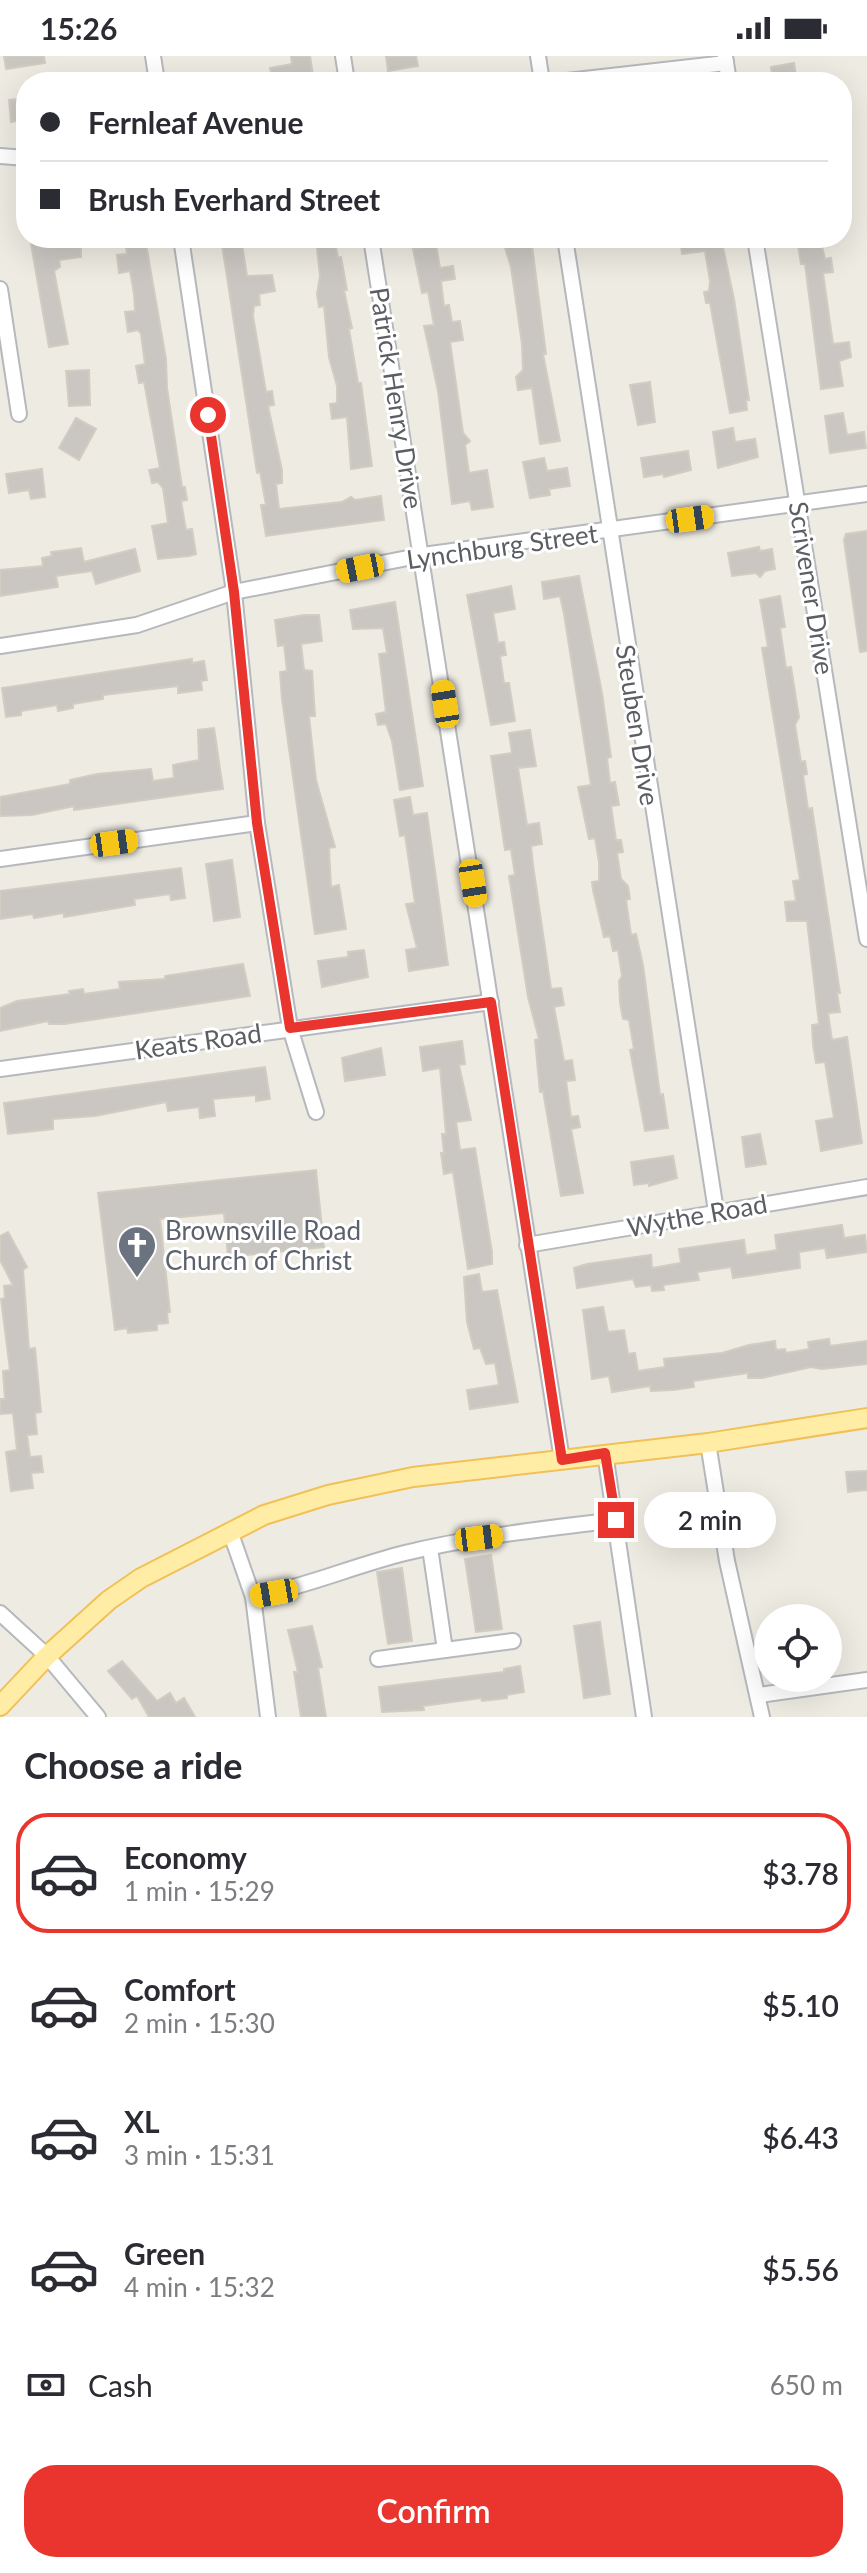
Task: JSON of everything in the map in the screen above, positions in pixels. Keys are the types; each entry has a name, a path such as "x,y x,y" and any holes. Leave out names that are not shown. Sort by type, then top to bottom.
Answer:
{"main road":[{"path":"0,1706 87,1617 141,1578 264,1515 341,1492 413,1477 708,1443 867,1418"}],"street":[{"path":"634,72 726,60"},
{"path":"182,248 234,592 257,823 290,1028 316,1112"},
{"name":"Patrick Henry Drive","path":"373,248 562,1460"},
{"name":"Steuben Drive","path":"566,248 716,1211"},
{"name":"Scrivener Drive","path":"757,248 867,939"},
{"path":"0,289 19,414"},
{"name":"Lynchburg Street","path":"0,646 137,625 234,592 423,555 867,494"},
{"path":"0,859 257,823"},
{"name":"Keats Road","path":"0,1069 491,1002"},
{"name":"Wythe Road","path":"527,1245 867,1187"},
{"path":"708,1443 727,1561 762,1717"},
{"path":"605,1453 644,1717"},
{"path":"253,1597 309,1585 351,1569 430,1548 479,1538 616,1520"},
{"path":"230,1531 253,1597 268,1717"},
{"path":"430,1548 445,1650"},
{"path":"0,1613 47,1656 98,1717"},
{"path":"378,1659 513,1641"},
{"path":"759,1695 867,1680"}],"building":[{"path":"4,56 44,56 45,63 6,69"},
{"path":"291,56 310,56 312,72 271,72 270,68 292,64"},
{"path":"386,56 416,56 418,66 388,71"},
{"path":"794,63 795,72 772,72 771,67"},
{"path":"16,99 16,121 11,122 9,100"},
{"path":"32,248 81,248 81,257 59,260 60,267 54,271 68,344 49,347"},
{"path":"126,248 147,248 166,359 167,388 182,487 185,487 187,500 181,501 186,530 192,529 196,554 189,556 158,559 152,526 168,523 163,488 158,482 152,483 149,470 160,468 144,382 139,383 136,366 145,364 141,334 138,330 128,332 125,312 135,311 134,294 130,271 119,273 117,255 127,254"},
{"path":"223,248 243,248 247,276 272,275 275,291 259,294 260,305 254,306 253,316 266,392 272,391 274,405 268,406 282,470 282,483 276,484 279,509 342,502 351,497 355,500 381,496 384,520 266,536 261,505 266,505 260,472 257,473"},
{"path":"317,248 336,248 338,258 341,257 347,290 344,290 352,328 349,329 358,383 361,383 372,466 351,469 347,417 332,419 330,404 337,403 337,386 329,357 324,306 319,307 317,294 320,276"},
{"path":"437,248 440,268 453,266 455,279 441,281 444,306 449,305 452,322 460,321 463,340 450,342 463,433 470,441 465,445 469,473 487,470 493,507 472,510 470,501 452,504 438,391 424,326 434,325 428,292 422,293 413,249"},
{"path":"505,248 532,248 546,354 543,354 560,441 540,444 532,388 518,390 516,377 523,370 522,344 511,267"},
{"path":"681,248 723,248 749,400 746,400 747,410 730,413 710,303 706,303 704,292 709,291 710,281 705,251 682,254"},
{"path":"799,248 822,248 825,259 831,258 833,272 823,273 833,344 849,342 851,357 839,361 843,386 821,389 805,264 801,264"},
{"path":"89,370 90,405 69,406 66,371"},
{"path":"650,382 655,422 638,425 630,385"},
{"path":"843,413 847,435 864,432 866,448 830,453 825,416"},
{"path":"76,418 96,429 79,460 59,448"},
{"path":"733,428 735,442 755,439 758,457 718,468 713,432"},
{"path":"688,451 691,470 664,477 663,474 644,477 641,458"},
{"path":"544,458 547,471 567,468 570,486 549,489 550,495 530,498 523,462"},
{"path":"42,469 45,497 31,499 29,490 9,493 6,474"},
{"path":"867,531 867,651 860,652 844,540 846,534"},
{"path":"759,547 760,551 772,549 775,569 765,571 760,577 756,573 732,576 728,553"},
{"path":"81,548 84,562 135,549 140,571 96,584 92,571 56,576 58,587 0,596 0,570 43,566 42,558 52,556 51,552"},
{"path":"579,576 602,693 611,757 607,758 610,783 615,782 619,805 611,806 616,840 621,840 623,852 617,853 621,879 628,886 630,899 626,900 631,935 636,934 643,965 660,1095 663,1094 668,1128 645,1131 630,1050 634,1049 629,1020 623,1019 620,1003 619,981 622,976 618,950 613,951 610,936 604,937 593,890 592,882 599,881 599,862 595,838 589,839 578,787 591,785 564,614 560,596 544,599 542,582"},
{"path":"511,586 515,609 493,613 498,643 504,642 506,655 500,656 504,683 509,683 515,721 491,725 467,595"},
{"path":"780,596 785,627 780,628 786,668 791,667 799,717 795,725 801,762 805,761 807,774 803,775 808,809 812,808 840,993 837,993 840,1012 828,1013 832,1040 847,1037 862,1143 821,1151 816,1121 834,1118 825,1062 816,1063 813,1044 812,1025 819,1024 807,921 787,921 785,902 796,901 793,881 800,880 762,648 768,647 760,600"},
{"path":"395,602 423,786 400,790 392,741 386,724 378,725 376,714 386,712 379,654 387,653 383,628 353,629 350,610"},
{"path":"319,615 322,641 301,644 304,670 312,671 315,716 309,716 316,780 335,847 329,848 331,887 339,885 346,929 315,934 282,699 280,672 287,671 284,645 278,646 275,620"},
{"path":"192,659 192,663 204,661 207,680 201,681 202,690 178,693 178,686 103,695 103,699 73,704 73,708 58,711 57,705 21,711 21,715 6,717 2,688"},
{"path":"214,728 223,789 74,810 74,806 32,815 0,816 0,797 70,784 70,780 97,774 151,769 153,781 174,778 173,765 199,760 198,730"},
{"path":"530,730 536,766 518,768 527,825 539,823 542,844 531,846 533,865 551,989 561,988 564,1005 554,1007 564,1061 572,1060 575,1080 566,1081 571,1117 578,1116 580,1127 571,1129 583,1193 561,1196 543,1091 540,1092 535,1040 539,1039 528,997 509,876 515,875 511,849 505,850 491,756 512,753 509,733"},
{"path":"410,797 413,815 427,813 448,965 409,971 406,950 417,948 406,904 415,903 405,835 400,836 394,800"},
{"path":"232,860 240,917 214,921 206,864"},
{"path":"181,868 185,898 171,900 170,894 134,899 135,905 64,917 64,913 0,919 0,891"},
{"path":"364,950 368,977 322,987 318,961 348,957 348,952"},
{"path":"243,964 250,996 64,1024 49,1024 48,1021 0,1031 0,1008 17,1001 70,994 69,991 83,989 84,994 120,989 119,982 165,979 165,976"},
{"path":"462,1041 465,1064 459,1065 471,1120 456,1122 460,1150 475,1148 492,1252 492,1264 468,1269 453,1172 444,1174 441,1153 444,1153 442,1134 446,1134 440,1068 423,1071 420,1047"},
{"path":"381,1048 385,1075 345,1081 342,1058"},
{"path":"265,1067 270,1099 256,1101 256,1095 213,1099 215,1116 200,1118 199,1107 168,1111 166,1102 95,1116 53,1119 53,1129 8,1134 4,1103"},
{"path":"760,1134 766,1164 746,1167 742,1137"},
{"path":"673,1156 677,1178 649,1186 649,1183 634,1185 631,1162"},
{"path":"316,1170 324,1247 228,1257 224,1213 160,1219 170,1312 167,1312 168,1323 157,1324 157,1330 128,1333 127,1328 115,1330 98,1193"},
{"path":"842,1225 844,1238 865,1235 867,1252 827,1258 825,1248 799,1252 800,1268 733,1278 731,1267 697,1272 699,1280 663,1285 664,1290 652,1291 651,1285 636,1287 633,1279 577,1288 574,1268 587,1264 651,1255 652,1268 681,1263 679,1249 744,1240 746,1255 777,1250 775,1235"},
{"path":"8,1232 27,1267 23,1270 29,1349 35,1348 41,1412 35,1413 37,1434 27,1435 30,1457 41,1456 43,1472 31,1473 33,1488 11,1491 6,1452 17,1450 13,1413 0,1414 0,1399 5,1399 3,1371 10,1370 1,1299 5,1298 4,1286 13,1285 0,1260 0,1236"},
{"path":"479,1274 482,1292 497,1290 518,1402 470,1409 467,1390 499,1385 495,1363 486,1364 480,1348 474,1349 467,1322 464,1277"},
{"path":"603,1307 608,1332 624,1330 628,1354 635,1353 638,1371 665,1367 664,1359 722,1353 775,1341 776,1350 785,1349 786,1353 809,1349 808,1342 829,1339 830,1346 867,1341 867,1364 822,1369 811,1367 762,1378 748,1378 748,1373 693,1381 694,1387 673,1390 651,1391 650,1386 612,1392 609,1376 592,1379 583,1310"},
{"path":"867,1471 867,1490 848,1492 846,1472"},
{"path":"491,1555 502,1629 476,1632 465,1559"},
{"path":"402,1568 412,1641 388,1644 377,1572"},
{"path":"600,1622 610,1694 584,1698 574,1626"},
{"path":"312,1626 322,1667 318,1668 326,1717 301,1717 294,1672 298,1672 288,1630"},
{"path":"122,1661 157,1701 170,1693 176,1703 184,1698 195,1717 149,1717 137,1696 132,1699 108,1671"},
{"path":"520,1666 524,1692 507,1695 507,1698 482,1701 481,1698 423,1706 424,1710 382,1712 379,1687 504,1672 504,1669"}],"place":[{"name":"Brownsville Road Church of Christ","path":"137,1279"}],"route":[{"path":"208,415 234,592 257,823 290,1028 491,1002 562,1460 605,1453 616,1520"}]}
